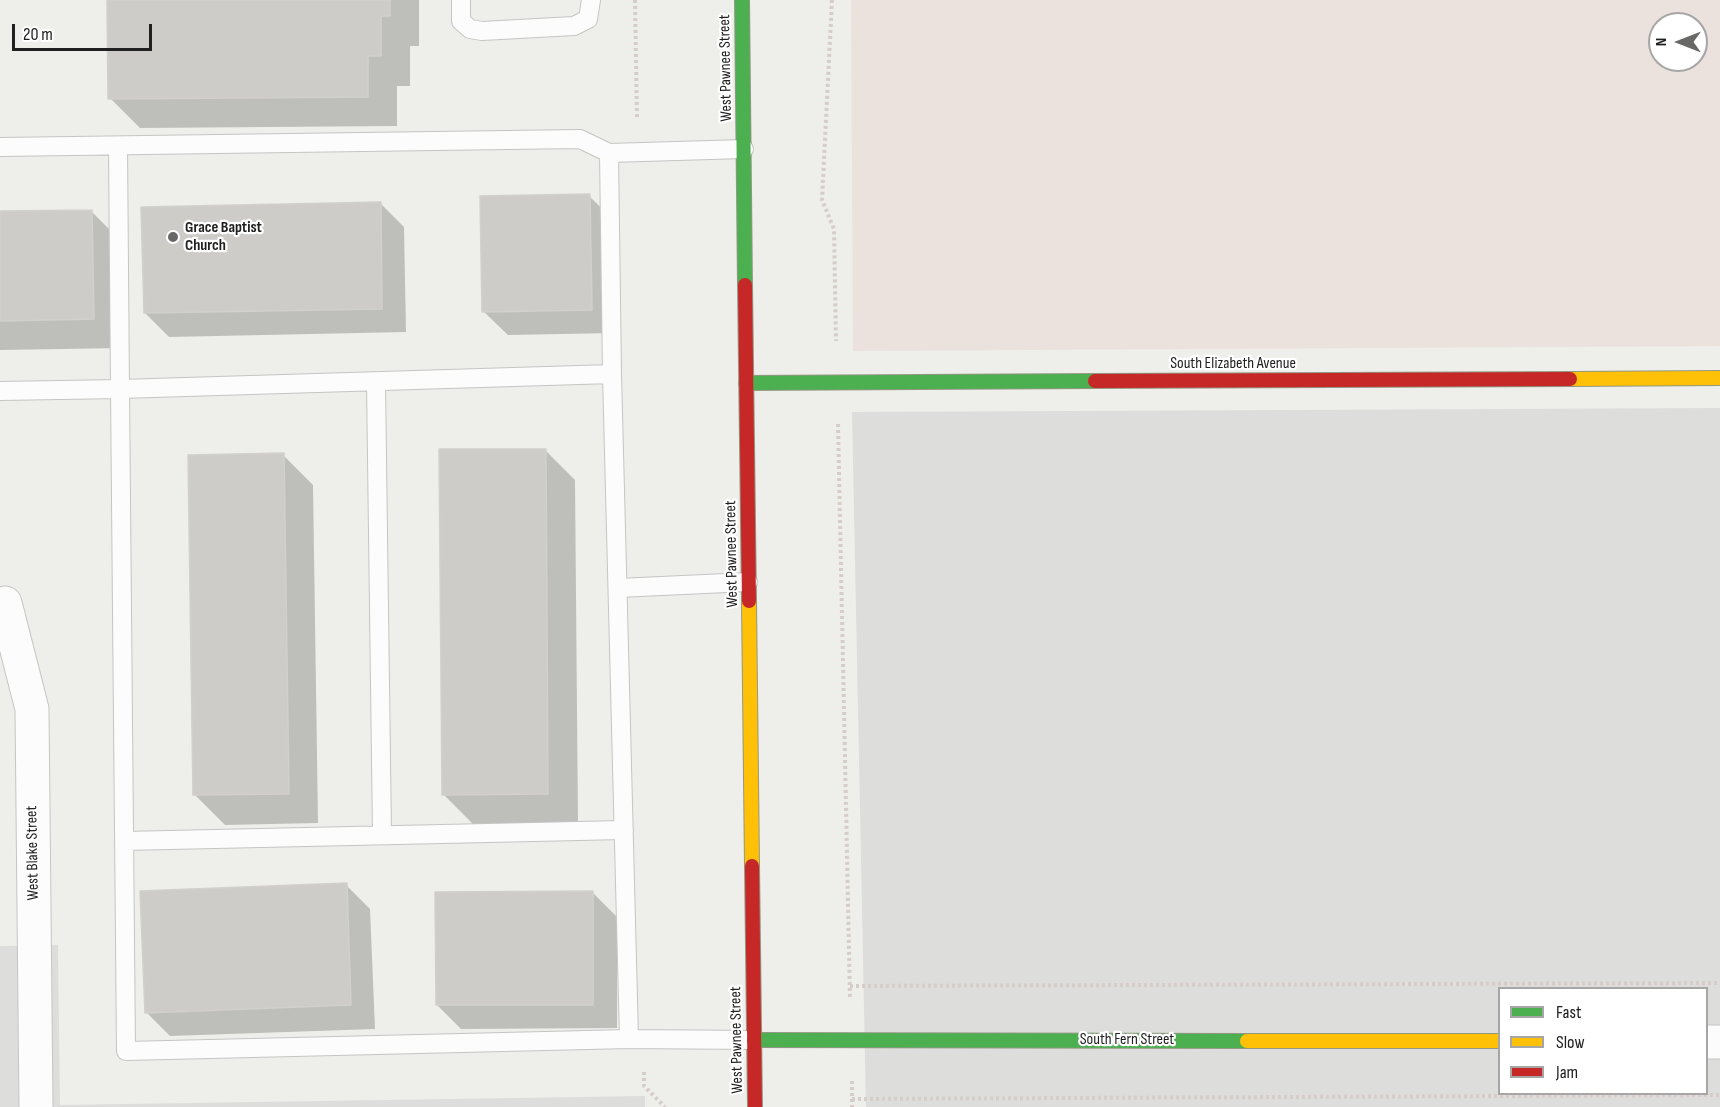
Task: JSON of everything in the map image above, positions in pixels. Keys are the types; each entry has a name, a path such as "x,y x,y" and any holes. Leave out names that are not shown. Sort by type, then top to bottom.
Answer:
{"street":[{"name":"West Pawnee Street","path":"742,0 755,1107"},
{"name":"South Elizabeth Avenue","path":"746,383 1720,378"},
{"name":"West Blake Street","path":"5,603 32,709 36,1107"},
{"name":"South Fern Street","path":"754,1040 1498,1041"}],"lane":[{"path":"461,0 461,21 470,29 482,31 574,26 588,19 591,0"},
{"path":"0,147 580,139 609,153 744,149"},
{"path":"118,146 126,1051 629,1039 754,1040"},
{"path":"609,153 612,374 629,1039"},
{"path":"0,391 612,374"},
{"path":"376,382 382,835"},
{"path":"618,588 748,582"},
{"path":"124,841 624,830"}],"path":[{"path":"832,0 822,200 834,229 852,1107"},
{"path":"850,986 1720,983"},
{"path":"852,1099 1720,1095"}],"shaded area":[{"path":"851,0 1720,0 1720,346 853,351"},
{"path":"1720,408 1720,1107 866,1107 852,412"},
{"path":"58,945 60,1105 645,1096 645,1107 0,1107 0,946"}],"building":[{"path":"107,0 390,0 390,16 381,16 381,56 368,56 368,97 108,99"},
{"path":"590,194 592,310 482,312 480,196"},
{"path":"381,202 382,309 144,313 141,207"},
{"path":"92,210 94,319 0,321 0,211"},
{"path":"439,449 546,449 548,794 442,795"},
{"path":"284,453 289,794 193,795 188,455"},
{"path":"347,883 351,1005 145,1013 140,891"},
{"path":"593,891 593,1005 436,1005 435,892"}],"traffic: fast":[{"path":"742,0 745,285"},
{"path":"746,383 1095,381"},
{"path":"754,1040 1247,1041"}],"traffic: slow":[{"path":"1570,379 1720,378"},
{"path":"749,601 752,866"},
{"path":"1247,1041 1498,1041"}],"traffic: jam":[{"path":"745,285 749,601"},
{"path":"1095,381 1570,379"},
{"path":"752,866 755,1107"}],"place":[{"name":"Grace Baptist Church","path":"173,237"}]}
